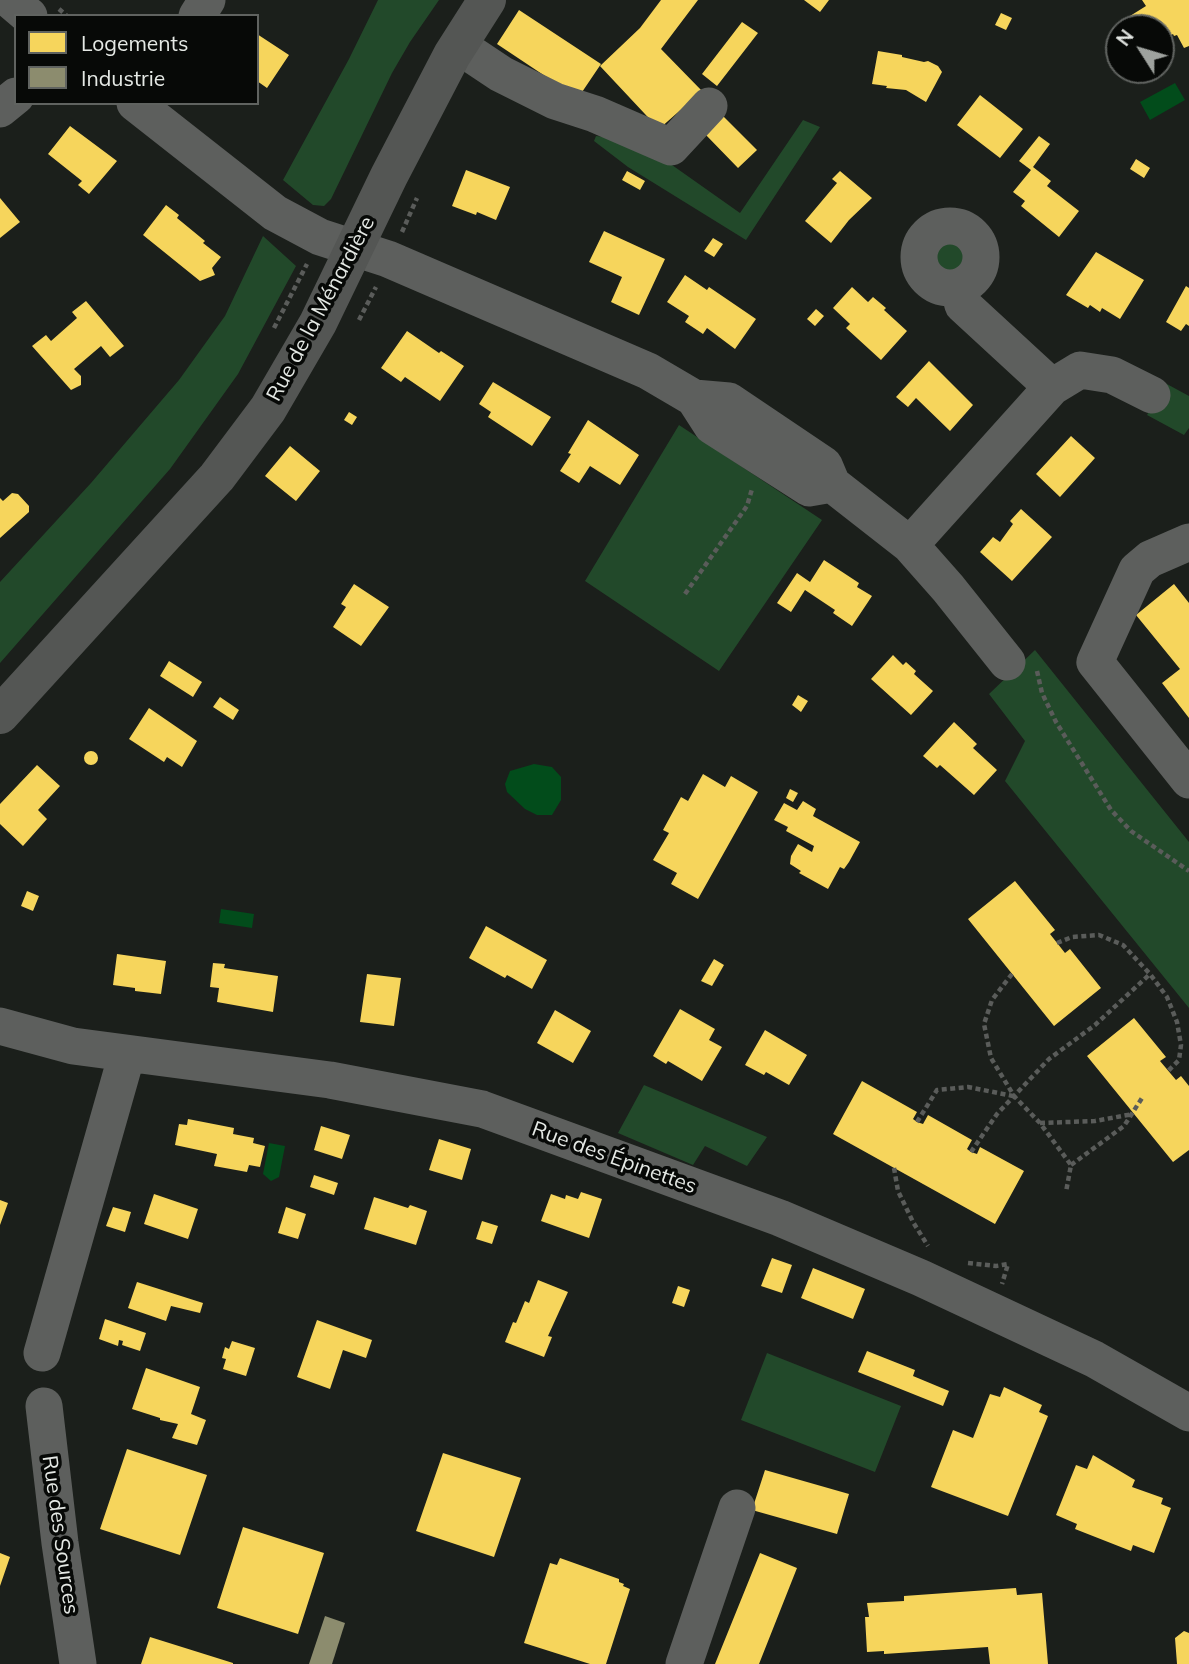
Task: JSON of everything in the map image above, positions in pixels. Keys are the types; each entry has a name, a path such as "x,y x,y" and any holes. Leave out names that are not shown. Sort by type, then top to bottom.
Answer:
{"main road":[{"name":"Rue de la Ménardière","path":"0,715 217,477 268,409 318,323 338,243 389,176 487,0"}],"street":[{"path":"10,0 27,14"},
{"path":"459,46 501,74 555,101 595,114 671,146 709,106"},
{"path":"0,109 14,98"},
{"path":"139,105 275,213 338,243 388,260 537,326 648,371 694,398 729,401 824,466 832,484 909,545 948,588 1007,662"},
{"path":"958,287 963,305 1052,387"},
{"path":"909,545 1052,387 1080,370 1112,375 1152,395"},
{"path":"694,398 712,426 809,488 832,484"},
{"path":"1189,542 1150,559 1137,570 1095,662 1189,780"},
{"name":"Rue des Épinettes","path":"0,1026 73,1046 330,1080 482,1109 779,1218 921,1278 1094,1359 1189,1413"},
{"path":"42,1353 127,1054"},
{"name":"Rue des Sources","path":"44,1406 78,1664"},
{"path":"684,1664 737,1508"}],"path":[{"path":"270,337 338,243"},
{"path":"685,594 747,506 762,458"},
{"path":"1042,693 1075,756 1111,810 1131,831 1189,871"},
{"path":"1057,943 1072,937 1099,935 1123,945 1150,974 1167,997 1177,1022 1181,1045 1179,1060 1168,1071"},
{"path":"1012,974 992,1000 984,1024 991,1058 1014,1096 1040,1124 1071,1166"},
{"path":"971,1152 989,1125 1049,1059 1095,1025 1150,974"},
{"path":"918,1122 937,1090 968,1087 1014,1096"},
{"path":"1066,1192 1071,1166 1124,1126 1142,1098"},
{"path":"1040,1124 1095,1121 1134,1113"},
{"path":"894,1168 898,1191 913,1222 928,1246 935,1251"},
{"path":"962,1261 996,1266 1008,1264 990,1310"}],"shaded area":[{"path":"378,0 439,0 392,73 331,199 324,206 313,205 283,180"},
{"path":"1175,83 1185,100 1150,120 1140,102"},
{"path":"803,120 820,127 746,240 628,167 594,141 596,136 638,141 740,213"},
{"path":"263,236 296,266 238,374 170,469 0,663 0,582 91,483 179,380 225,316"},
{"path":"950,238 964,243 969,257 964,271 950,276 936,271 931,257 936,243"},
{"path":"1165,383 1189,396 1189,428 1184,435 1147,415"},
{"path":"679,425 822,520 719,671 585,581"},
{"path":"1035,650 1189,842 1189,1008 1005,781 1025,741 989,694"},
{"path":"534,764 552,767 561,777 561,800 552,815 537,815 525,809 507,792 505,784 510,771"},
{"path":"221,909 254,914 252,928 219,923"},
{"path":"644,1085 767,1137 747,1166 705,1146 693,1165 618,1133"},
{"path":"269,1143 285,1146 279,1177 271,1181 263,1174"},
{"path":"767,1353 901,1406 875,1472 741,1420"}],"building: Logements":[{"path":"661,0 698,0 661,49 702,91 659,129 600,66 640,28"},
{"path":"804,0 829,0 820,12"},
{"path":"1142,0 1189,0 1189,46 1184,48 1175,36 1175,14 1133,14 1146,6"},
{"path":"519,10 601,64 578,98 497,44"},
{"path":"1001,13 1012,18 1006,30 995,25"},
{"path":"742,22 758,33 717,86 702,74"},
{"path":"259,35 289,55 267,88 259,82"},
{"path":"878,51 928,61 938,66 942,72 926,102 906,90 872,84"},
{"path":"980,95 1023,129 1000,158 957,125"},
{"path":"717,110 757,150 738,168 705,134"},
{"path":"70,126 117,161 89,194 78,185 82,181 48,154"},
{"path":"1039,136 1050,144 1033,167 1051,181 1047,186 1079,211 1059,237 1021,206 1025,201 1013,192 1031,170 1019,161"},
{"path":"1136,159 1150,168 1144,178 1130,169"},
{"path":"466,170 510,187 496,220 452,206"},
{"path":"627,171 645,181 640,190 622,180"},
{"path":"840,171 872,198 849,220 831,243 805,221 837,183 832,179"},
{"path":"0,198 20,222 0,238"},
{"path":"166,205 205,241 203,243 221,257 212,268 215,275 200,281 143,235"},
{"path":"604,231 665,259 639,315 611,302 622,277 589,262"},
{"path":"713,238 723,244 714,257 704,251"},
{"path":"1096,252 1144,280 1120,319 1102,308 1100,312 1090,305 1088,308 1066,295"},
{"path":"685,275 707,290 709,287 756,319 735,349 707,328 703,334 685,322 689,316 667,302"},
{"path":"1186,286 1189,288 1189,326 1186,324 1181,331 1166,322"},
{"path":"852,287 868,302 873,297 907,331 881,360 846,328 850,324 833,308"},
{"path":"86,301 124,346 110,357 101,346 74,369 81,376 81,385 71,390 32,346 46,335 51,341 77,318 72,312"},
{"path":"816,309 824,316 815,326 807,319"},
{"path":"407,331 464,366 440,401 405,377 401,382 381,368"},
{"path":"929,361 973,405 950,431 916,398 908,407 896,397"},
{"path":"493,382 551,417 532,446 488,417 491,412 479,404"},
{"path":"349,412 357,417 352,425 344,420"},
{"path":"588,420 639,455 620,485 590,466 579,483 560,471"},
{"path":"1071,436 1095,458 1060,497 1036,474"},
{"path":"290,446 320,471 296,501 265,476"},
{"path":"12,493 18,494 29,506 29,512 0,538 0,498 3,501"},
{"path":"1021,509 1052,537 1012,581 980,552 993,537 1000,542 1013,524 1010,521"},
{"path":"824,560 859,583 857,587 872,596 852,626 833,613 835,610 805,590 791,612 777,603 797,573 810,582"},
{"path":"354,584 389,607 361,646 333,627 346,607 341,604"},
{"path":"1174,584 1189,603 1189,718 1162,683 1180,669 1136,615"},
{"path":"893,655 903,665 906,662 916,671 914,674 933,691 911,715 871,679"},
{"path":"169,661 202,682 193,697 160,676"},
{"path":"798,695 808,701 801,712 792,705"},
{"path":"220,697 239,710 233,720 213,707"},
{"path":"149,708 197,741 182,767 167,757 164,762 129,739"},
{"path":"954,722 977,744 973,748 997,770 974,795 940,765 937,768 923,756"},
{"path":"91,751 96,753 96,763 91,765 86,763 84,758 86,753"},
{"path":"37,765 60,786 38,810 47,819 23,846 0,824 0,804"},
{"path":"703,774 725,787 731,776 758,792 698,899 671,884 677,873 653,860 669,833 663,830 681,797 688,801"},
{"path":"790,789 798,793 793,802 786,798"},
{"path":"803,801 816,809 813,816 860,842 844,869 840,867 828,889 799,873 801,871 790,864 798,844 812,852 814,846 786,831 788,827 774,820 784,803 797,810"},
{"path":"1015,881 1055,930 1050,934 1065,953 1070,949 1101,988 1054,1026 968,919"},
{"path":"27,891 39,896 33,911 21,906"},
{"path":"486,926 547,960 532,989 469,958"},
{"path":"117,954 166,961 161,994 113,985"},
{"path":"714,959 724,965 712,986 701,981"},
{"path":"213,963 225,964 224,968 278,976 273,1012 217,1002 219,988 210,987"},
{"path":"367,974 401,978 394,1026 360,1022"},
{"path":"680,1009 715,1029 709,1040 722,1047 702,1081 668,1061 666,1064 653,1056"},
{"path":"555,1010 591,1031 573,1063 537,1043"},
{"path":"1134,1018 1166,1057 1160,1061 1176,1080 1181,1076 1189,1086 1189,1150 1173,1162 1087,1056"},
{"path":"765,1030 807,1055 789,1085 766,1072 764,1075 745,1065"},
{"path":"862,1081 917,1112 913,1119 917,1122 923,1124 928,1115 972,1140 967,1149 971,1152 977,1154 980,1147 1024,1171 995,1224 833,1134"},
{"path":"188,1119 234,1128 233,1134 254,1138 253,1143 265,1146 260,1167 249,1165 247,1172 214,1166 217,1154 175,1145 179,1124 187,1125"},
{"path":"321,1126 350,1135 342,1159 314,1150"},
{"path":"439,1139 471,1149 462,1180 429,1170"},
{"path":"314,1175 338,1183 334,1195 310,1187"},
{"path":"581,1192 602,1199 589,1238 541,1221 551,1194 565,1199 566,1195 578,1199"},
{"path":"154,1194 198,1209 188,1239 144,1224"},
{"path":"374,1197 427,1211 416,1245 364,1229"},
{"path":"0,1200 8,1203 0,1225"},
{"path":"113,1207 131,1212 125,1232 106,1226"},
{"path":"286,1207 306,1214 298,1239 278,1233"},
{"path":"482,1221 498,1226 492,1244 476,1239"},
{"path":"772,1258 792,1265 782,1293 761,1286"},
{"path":"813,1268 865,1289 853,1319 801,1298"},
{"path":"538,1280 568,1292 548,1336 552,1337 544,1357 505,1342 525,1301 529,1303"},
{"path":"137,1282 203,1303 200,1313 171,1306 166,1321 128,1308"},
{"path":"678,1286 690,1290 684,1307 672,1303"},
{"path":"105,1319 146,1333 140,1351 122,1345 123,1341 119,1340 118,1346 99,1339"},
{"path":"317,1320 372,1340 366,1358 343,1350 330,1389 297,1377"},
{"path":"232,1341 255,1348 246,1376 223,1369 225,1347 229,1349"},
{"path":"867,1351 915,1370 913,1376 949,1391 943,1406 858,1372"},
{"path":"146,1368 200,1387 191,1414 206,1420 197,1445 172,1438 178,1424 132,1409"},
{"path":"1004,1387 1042,1405 1039,1412 1048,1416 1008,1516 931,1487 953,1430 973,1438 990,1394 1000,1397"},
{"path":"127,1449 207,1475 180,1555 100,1529"},
{"path":"443,1453 521,1478 494,1557 416,1531"},
{"path":"1093,1455 1135,1480 1132,1487 1163,1498 1161,1504 1171,1508 1154,1553 1133,1545 1131,1551 1075,1529 1077,1524 1056,1515 1076,1465 1087,1469"},
{"path":"765,1470 849,1494 837,1534 752,1510"},
{"path":"243,1527 324,1553 298,1634 217,1608"},
{"path":"0,1553 10,1557 0,1586"},
{"path":"760,1553 797,1568 759,1664 715,1664"},
{"path":"560,1558 619,1579 623,1586 630,1589 606,1664 590,1664 524,1643 550,1563 557,1565"},
{"path":"1016,1588 1017,1595 1042,1593 1048,1664 990,1664 988,1647 884,1654 884,1651 867,1652 867,1603 904,1601 904,1596"},
{"path":"1184,1631 1189,1633 1189,1664 1177,1664 1175,1638"},
{"path":"150,1637 233,1663 233,1664 141,1664"}],"building: Industrie":[{"path":"325,1616 345,1623 332,1664 309,1664"}]}
